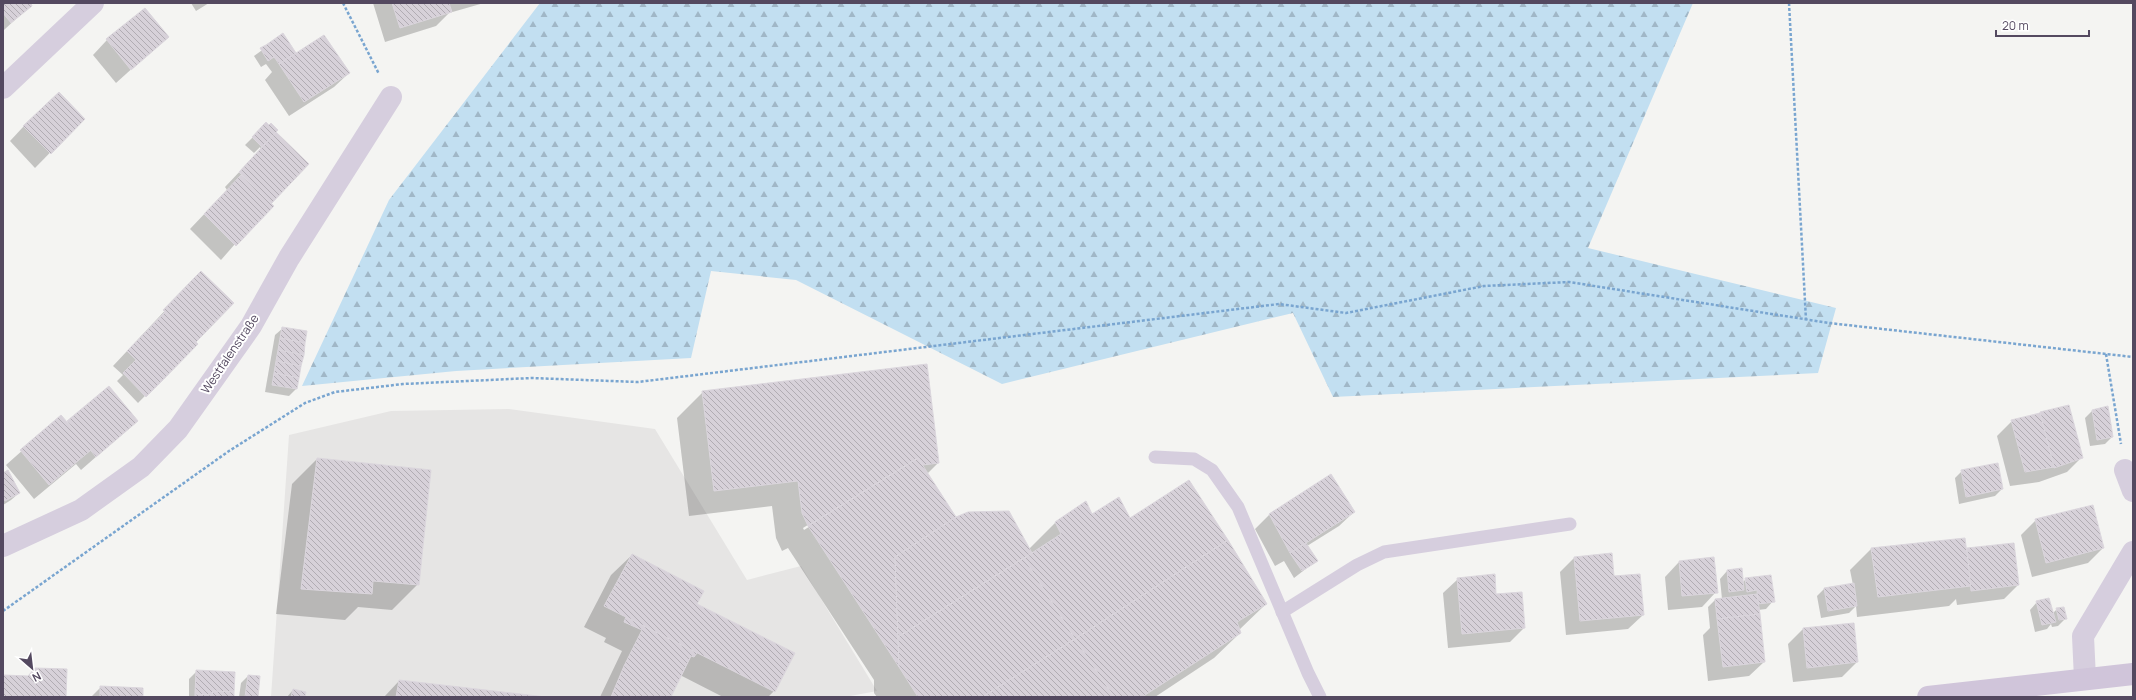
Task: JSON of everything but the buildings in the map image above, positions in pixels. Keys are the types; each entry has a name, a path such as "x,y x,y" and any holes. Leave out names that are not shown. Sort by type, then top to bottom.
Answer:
{"main road":[{"path":"1928,697 2041,691 2084,679 2133,674"}],"street":[{"path":"3,88 93,3"},
{"name":"Westfalenstraße","path":"3,546 81,510 142,467 178,429 251,326 289,258 391,97"},
{"path":"2125,470 2133,491"},
{"path":"2084,679 2083,636 2133,552"}],"lane":[{"path":"1156,457 1194,459 1212,470 1238,507 1282,612 1320,697"},
{"path":"1282,612 1357,565 1384,552 1570,524"}],"path":[{"path":"343,3 391,97"},
{"path":"1789,3 1806,320"},
{"path":"3,612 229,451 305,403 335,392 403,384 532,378 638,382 1279,304 1346,313 1484,286 1569,282 1806,320 2133,357"},
{"path":"2106,354 2125,470"}],"shaded area":[{"path":"509,409 655,429 747,580 801,566 877,691 845,697 271,697 289,435 391,411"}],"green space":[{"path":"540,3 1693,3 1588,248 1836,308 1818,373 1333,397 1293,313 1002,384 796,280 711,271 691,358 456,371 302,386 389,200"}]}
